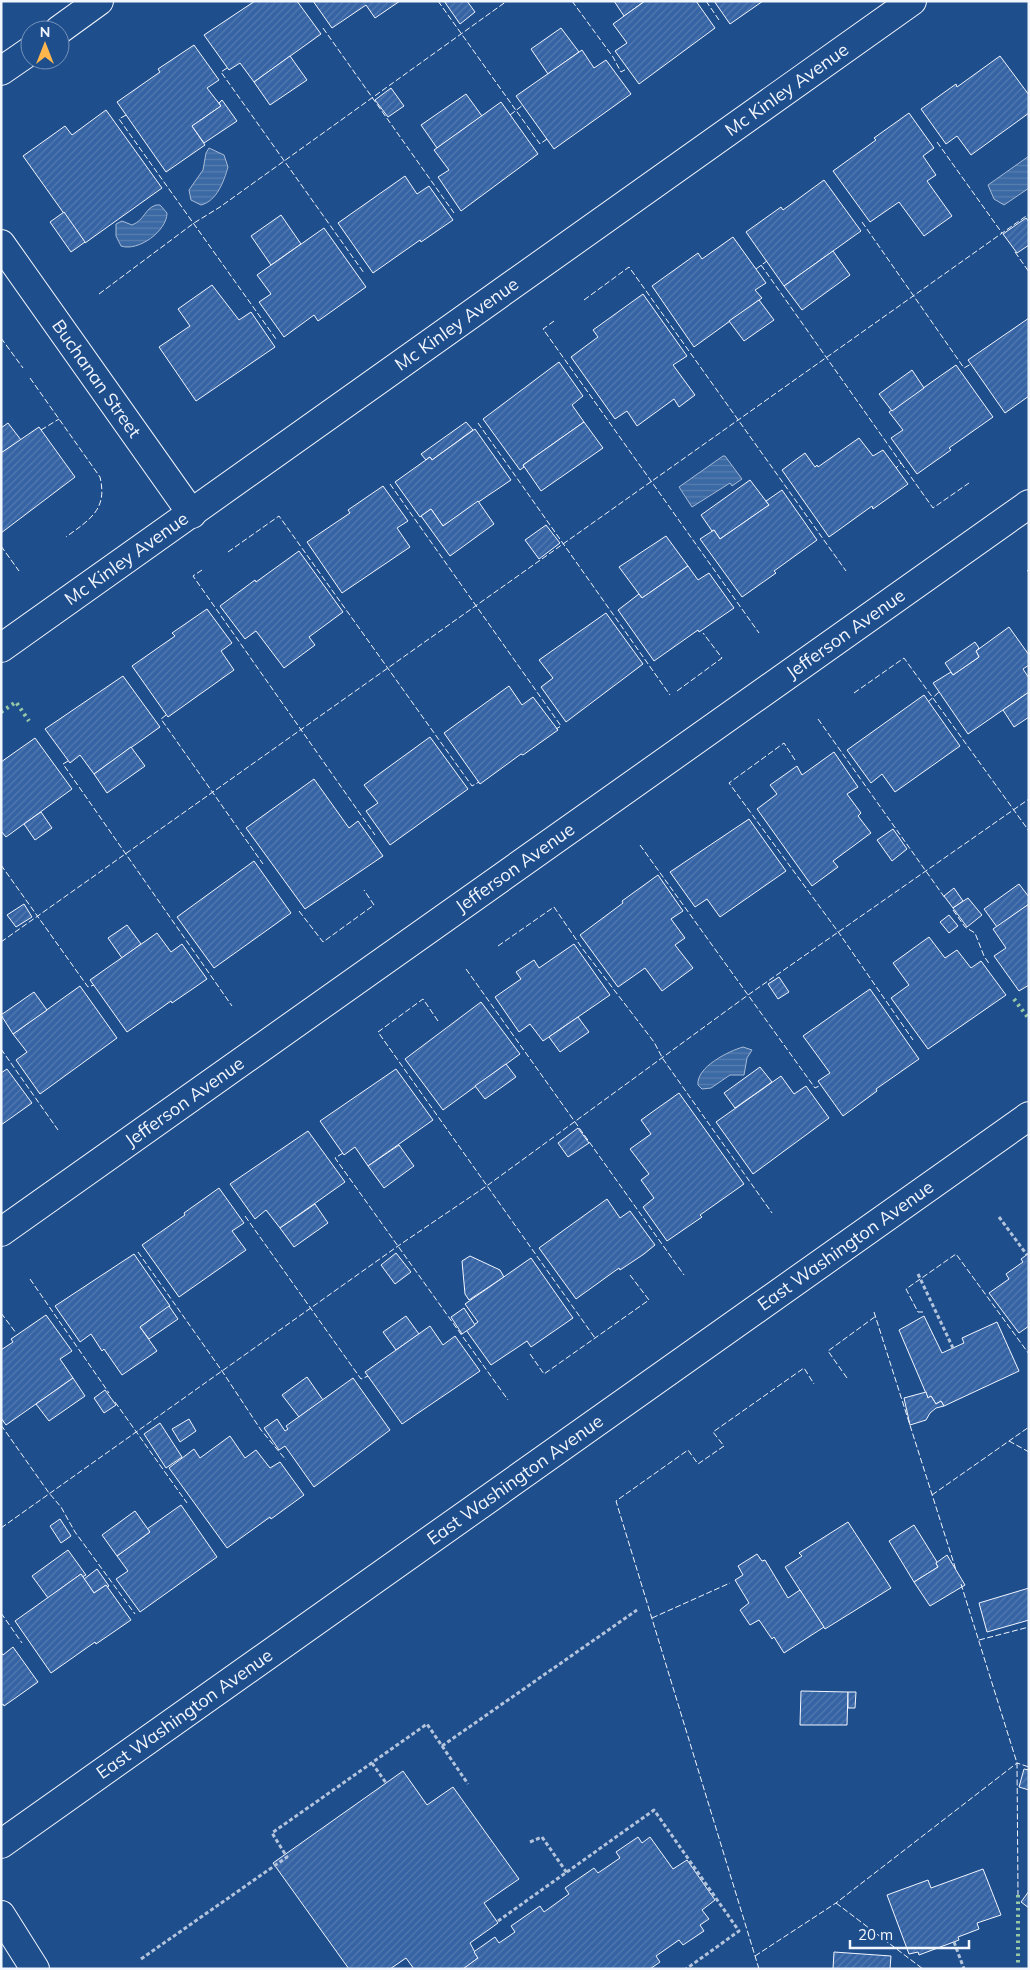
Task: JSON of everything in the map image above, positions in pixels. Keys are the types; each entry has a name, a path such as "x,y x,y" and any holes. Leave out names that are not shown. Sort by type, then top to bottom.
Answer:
{"street":[{"path":"70,22 99,1"},
{"name":"Mc Kinley Avenue","path":"1,648 912,1"},
{"path":"1,71 20,57"},
{"name":"Buchanan Street","path":"1,244 192,514"},
{"name":"Jefferson Avenue","path":"1,1232 1029,504"},
{"name":"East Washington Avenue","path":"1,1844 1029,1116"},
{"path":"1,1915 35,1969"}],"path":[{"path":"1000,1217 1027,1255"},
{"path":"918,1274 953,1348"},
{"path":"442,1746 636,1610"},
{"path":"141,1959 288,1857 272,1833 427,1724 468,1784"},
{"path":"372,1763 386,1783"},
{"path":"498,1922 654,1810 739,1931 686,1969"},
{"path":"530,1842 542,1837 567,1872"},
{"path":"954,1942 964,1969"}],"water":[{"path":"209,148 224,155 228,167 216,195 207,203 201,205 191,200 189,190 203,170 206,153"},
{"path":"1029,156 1029,188 1004,205 994,199 988,185"},
{"path":"156,205 160,205 167,213 166,220 157,233 135,246 121,246 116,236 116,224 122,221 132,225"},
{"path":"725,456 742,479 732,486 730,483 692,507 679,487"},
{"path":"743,1047 752,1050 747,1058 744,1075 730,1075 711,1088 702,1089 698,1085 702,1072 708,1066 722,1056"}],"building":[{"path":"255,1 297,1 321,34 254,82 240,63 229,70 204,35"},
{"path":"313,1 400,1 375,18 366,5 332,28"},
{"path":"444,1 467,1 475,12 460,24"},
{"path":"614,1 645,1 624,16"},
{"path":"645,1 696,1 715,28 639,84 615,51 627,43 613,24"},
{"path":"714,1 763,1 730,24"},
{"path":"561,28 579,52 548,74 531,49"},
{"path":"194,45 219,80 207,88 221,106 192,126 205,145 166,172 117,102 160,72 158,69"},
{"path":"582,50 594,68 606,60 631,94 554,149 516,96"},
{"path":"290,56 307,80 270,105 254,82"},
{"path":"1000,56 1029,95 1029,113 971,155 957,136 946,144 921,109 956,84 957,87"},
{"path":"391,88 404,106 388,117 375,100"},
{"path":"466,94 482,116 437,148 421,125"},
{"path":"222,100 237,121 204,143 192,126 221,106 219,103"},
{"path":"501,102 538,154 461,211 438,177 449,170 434,150"},
{"path":"106,110 162,188 85,243 23,156 65,126 72,135"},
{"path":"909,113 934,148 923,156 936,175 927,181 952,216 924,236 899,202 870,222 833,171"},
{"path":"405,176 417,194 429,186 453,220 421,242 420,240 373,273 338,223"},
{"path":"824,180 861,231 784,286 746,232 781,207 783,210"},
{"path":"64,212 85,242 71,252 50,222"},
{"path":"281,215 301,244 271,265 251,236"},
{"path":"1026,218 1029,222 1029,245 1017,253 1003,234"},
{"path":"324,228 366,287 318,321 314,315 284,337 259,302 271,294 257,275"},
{"path":"733,237 766,283 755,290 762,298 694,347 652,286 698,253 702,259"},
{"path":"833,251 850,275 802,310 784,286"},
{"path":"212,285 239,320 251,312 275,347 196,401 159,347 190,326 178,309"},
{"path":"643,294 687,356 673,365 695,395 679,407 674,399 637,426 627,411 615,419 571,357 598,337 593,330"},
{"path":"759,300 774,320 744,341 729,321"},
{"path":"1029,318 1029,396 1005,413 968,360"},
{"path":"559,362 583,396 572,405 584,422 523,465 524,467 520,470 483,419"},
{"path":"956,365 993,417 949,448 951,450 917,474 891,438 903,430 889,412"},
{"path":"912,370 924,388 892,411 879,394"},
{"path":"466,422 473,430 432,460 430,457 426,460 421,454"},
{"path":"584,422 603,448 541,491 523,465"},
{"path":"8,423 21,440 1,453 1,428"},
{"path":"39,427 75,477 1,533 1,453"},
{"path":"475,429 511,480 443,526 431,509 420,517 395,482 430,457 432,460"},
{"path":"859,438 873,456 883,450 908,484 873,509 872,506 829,537 782,470 805,453 815,467 817,465 818,467"},
{"path":"750,480 769,505 720,539 701,515"},
{"path":"383,486 408,521 397,528 410,547 342,593 307,542 350,513 348,510"},
{"path":"782,490 817,540 742,597 700,539 714,530 720,539 769,505 766,501"},
{"path":"478,501 494,524 450,556 421,516 431,509 443,526"},
{"path":"546,525 560,543 539,559 525,540"},
{"path":"666,536 688,566 642,598 619,567"},
{"path":"299,551 343,612 309,637 315,645 284,668 256,631 245,639 220,606"},
{"path":"688,566 698,580 709,573 734,608 699,632 698,630 654,661 618,610 639,594 642,598"},
{"path":"207,609 232,643 221,651 234,670 168,717 132,666 175,636 172,633"},
{"path":"606,613 643,664 566,722 541,687 553,678 539,660"},
{"path":"1009,627 1029,655 1029,665 1023,669 1029,678 1029,692 968,734 933,683 951,672 953,675 979,657 976,651"},
{"path":"975,642 979,648 976,651 979,657 953,675 945,663"},
{"path":"123,676 160,727 94,774 80,755 70,763 45,729"},
{"path":"509,686 522,705 533,697 558,730 480,784 444,733"},
{"path":"1029,692 1029,717 1014,727 1003,710"},
{"path":"924,695 960,746 895,792 882,774 871,783 847,750"},
{"path":"430,737 468,789 390,845 366,811 378,803 364,785"},
{"path":"35,738 72,789 6,837 1,831 1,762"},
{"path":"131,747 145,766 107,793 94,774"},
{"path":"834,752 858,787 847,794 861,813 858,816 871,833 833,861 838,867 812,886 757,809 777,794 770,785 797,766 802,775"},
{"path":"314,779 349,828 358,821 383,856 305,909 246,828"},
{"path":"41,812 52,828 35,840 24,824"},
{"path":"749,819 786,871 720,917 707,899 695,907 670,872"},
{"path":"893,829 907,849 892,861 877,840"},
{"path":"254,861 291,913 214,968 177,917"},
{"path":"658,875 683,911 671,919 685,938 675,945 693,968 662,991 645,968 618,987 580,935"},
{"path":"1019,884 1029,897 1029,904 997,927 984,909"},
{"path":"954,888 963,901 953,908 944,896"},
{"path":"968,898 982,915 967,927 953,908"},
{"path":"24,904 32,917 16,927 7,915"},
{"path":"1029,904 1029,985 1019,991 994,956 1006,948 993,929"},
{"path":"949,915 958,926 949,933 940,922"},
{"path":"127,925 141,944 122,958 108,938"},
{"path":"157,933 171,952 182,944 207,979 172,1003 171,1001 127,1032 90,980"},
{"path":"929,937 945,958 957,950 971,968 981,961 1006,995 928,1049 891,998 909,985 893,963"},
{"path":"574,944 610,995 543,1041 530,1024 519,1032 495,997 521,979 516,972 534,960 539,968"},
{"path":"779,977 789,992 778,999 768,984"},
{"path":"80,986 117,1038 40,1094 16,1060 27,1052 13,1034"},
{"path":"870,989 919,1059 876,1089 877,1091 843,1116 818,1081 830,1073 803,1036"},
{"path":"34,992 47,1010 13,1034 1,1015"},
{"path":"481,1002 520,1054 443,1110 405,1059"},
{"path":"578,1017 589,1032 560,1052 549,1037"},
{"path":"506,1064 516,1077 485,1099 475,1086"},
{"path":"760,1067 772,1082 735,1108 724,1093"},
{"path":"7,1069 32,1103 1,1125 1,1073"},
{"path":"396,1069 433,1120 368,1166 355,1147 344,1155 320,1121"},
{"path":"781,1076 794,1094 806,1086 829,1118 753,1174 716,1122"},
{"path":"679,1093 744,1184 700,1215 702,1217 667,1241 643,1207 654,1198 641,1180 649,1174 630,1149 651,1134 641,1120"},
{"path":"578,1128 589,1143 568,1157 558,1143"},
{"path":"308,1131 345,1182 280,1228 266,1210 255,1219 230,1184"},
{"path":"399,1145 414,1166 384,1188 368,1166"},
{"path":"219,1188 244,1223 232,1231 246,1250 179,1297 142,1245"},
{"path":"607,1199 620,1218 630,1211 655,1245 576,1299 539,1248"},
{"path":"315,1204 328,1223 294,1247 280,1228"},
{"path":"396,1253 411,1272 395,1284 381,1265"},
{"path":"1029,1253 1029,1326 1019,1333 989,1293 1009,1279 1006,1274 1023,1262 1021,1259"},
{"path":"134,1254 170,1306 140,1327 157,1351 122,1375 91,1334 80,1342 55,1306"},
{"path":"470,1256 500,1270 504,1277 469,1300 465,1294 462,1261"},
{"path":"531,1258 573,1318 531,1347 527,1341 491,1365 466,1330 478,1322 465,1304"},
{"path":"169,1306 178,1319 149,1339 140,1327"},
{"path":"464,1308 475,1325 462,1334 451,1317"},
{"path":"46,1315 72,1351 60,1359 73,1378 6,1425 1,1418 1,1350 13,1342 11,1339"},
{"path":"406,1316 419,1334 396,1350 383,1332"},
{"path":"924,1316 942,1353 964,1343 962,1338 997,1322 1019,1371 944,1406 941,1401 936,1404 931,1396 928,1398 899,1330"},
{"path":"430,1326 443,1345 455,1336 480,1371 402,1424 365,1372"},
{"path":"307,1377 323,1400 299,1417 282,1395"},
{"path":"73,1378 85,1396 49,1421 36,1404"},
{"path":"353,1378 390,1430 314,1487 285,1446 279,1450 264,1428 277,1419 285,1431 288,1429 286,1426"},
{"path":"105,1390 116,1405 104,1413 94,1398"},
{"path":"926,1392 928,1398 931,1396 936,1404 941,1401 944,1406 936,1408 926,1420 910,1425 904,1398"},
{"path":"189,1419 196,1431 180,1442 172,1429"},
{"path":"160,1423 182,1457 166,1468 144,1434"},
{"path":"230,1436 245,1458 256,1450 270,1468 280,1462 304,1495 227,1548 169,1468 194,1449 200,1458"},
{"path":"181,1505 217,1557 140,1612 116,1579 128,1571 117,1556 150,1532 147,1529"},
{"path":"135,1511 150,1532 117,1556 102,1535"},
{"path":"60,1519 71,1536 61,1543 50,1526"},
{"path":"848,1522 891,1588 825,1629 785,1567 802,1556 799,1553"},
{"path":"914,1525 937,1562 938,1567 914,1582 889,1541"},
{"path":"68,1550 86,1575 82,1577 81,1574 48,1598 32,1576"},
{"path":"757,1554 762,1561 765,1560 788,1598 800,1590 824,1627 784,1653 774,1637 772,1639 759,1620 750,1625 740,1610 749,1603 735,1580 743,1575 738,1566"},
{"path":"947,1555 965,1585 930,1606 914,1582 938,1567 936,1563"},
{"path":"97,1569 109,1586 107,1587 106,1585 94,1593 84,1579"},
{"path":"81,1574 94,1593 106,1585 131,1620 96,1644 95,1642 51,1673 15,1621"},
{"path":"1029,1588 1029,1620 987,1632 979,1603"},
{"path":"13,1647 38,1682 4,1706 3,1704 1,1705 1,1652 3,1655"},
{"path":"801,1691 848,1692 847,1725 800,1725"},
{"path":"848,1692 856,1692 855,1708 848,1708"},
{"path":"1024,1769 1029,1770 1029,1790 1019,1787"},
{"path":"403,1771 427,1805 453,1787 519,1879 484,1903 498,1923 470,1943 478,1958 463,1969 414,1969 406,1958 390,1969 349,1969 273,1863"},
{"path":"638,1837 642,1843 650,1837 673,1869 687,1860 715,1900 702,1910 709,1919 700,1925 704,1931 683,1945 679,1940 656,1956 660,1962 650,1969 463,1969 478,1958 475,1951 495,1937 499,1943 515,1932 511,1926 540,1906 544,1912 569,1894 565,1888 594,1868 598,1873 620,1858 616,1852"},
{"path":"983,1869 1001,1915 977,1923 979,1929 958,1937 959,1940 919,1955 918,1952 909,1954 887,1895 928,1880 931,1888"},
{"path":"1029,1891 1029,1908 1021,1902"},
{"path":"834,1952 891,1956 890,1969 833,1969"}],"hedge":[{"path":"1,712 16,702 29,721"},
{"path":"1014,999 1029,1019"},
{"path":"1018,1895 1018,1965"}],"fence":[{"path":"438,1 540,144 547,139"},
{"path":"99,294 194,223 220,207 507,1"},
{"path":"572,1 613,57 621,72 628,68"},
{"path":"706,1 719,20"},
{"path":"323,28 454,213"},
{"path":"227,68 221,72 364,273"},
{"path":"510,115 523,105"},
{"path":"126,115 119,119 276,339"},
{"path":"937,142 1002,233"},
{"path":"1,942 1029,214"},
{"path":"862,222 964,368 971,364"},
{"path":"1015,252 1029,272"},
{"path":"756,269 767,261"},
{"path":"761,265 901,463 896,468"},
{"path":"584,300 629,267 846,571"},
{"path":"554,321 543,329 759,633"},
{"path":"1,338 23,368"},
{"path":"30,378 100,477 102,488 99,506 89,519 66,537"},
{"path":"41,430 59,419"},
{"path":"478,423 670,695"},
{"path":"901,463 933,508 969,483"},
{"path":"390,484 561,726 556,729"},
{"path":"228,552 279,516 472,786 479,782"},
{"path":"1,546 19,571"},
{"path":"202,570 193,576 375,835"},
{"path":"677,691 722,658 703,633"},
{"path":"854,693 904,658 1029,831"},
{"path":"928,702 939,692"},
{"path":"166,715 161,719 263,864"},
{"path":"818,719 945,898"},
{"path":"795,760 784,743 729,783 839,933 913,1040"},
{"path":"68,761 63,764 232,1006"},
{"path":"1,1528 398,1246 488,1185 748,995 1029,799"},
{"path":"640,845 815,1088 821,1085"},
{"path":"1,865 88,987 94,985"},
{"path":"299,911 323,942 374,905 364,890"},
{"path":"498,946 554,907 582,948 654,1042 663,1059 772,1213"},
{"path":"953,910 965,927 975,933 984,956 990,965"},
{"path":"466,969 684,1275"},
{"path":"438,1021 423,999 378,1032 595,1338"},
{"path":"1,1049 58,1130"},
{"path":"343,1153 335,1158 508,1400"},
{"path":"245,1216 361,1379 368,1376"},
{"path":"138,1252 261,1430 286,1460"},
{"path":"923,1312 918,1312 906,1289 956,1254 1029,1354"},
{"path":"530,1354 544,1374 649,1300 630,1275"},
{"path":"30,1279 109,1393"},
{"path":"874,1312 956,1570"},
{"path":"1,1313 16,1333"},
{"path":"847,1378 828,1351 876,1316"},
{"path":"759,1969 616,1501 688,1450 698,1464 724,1446 713,1432 804,1368 814,1384"},
{"path":"115,1402 187,1503"},
{"path":"1,1425 61,1507 75,1532 135,1614"},
{"path":"932,1495 1029,1427"},
{"path":"1009,1441 1029,1452"},
{"path":"652,1618 730,1583"},
{"path":"961,1584 1017,1763 1018,1895"},
{"path":"1,1613 22,1643"},
{"path":"979,1640 1029,1627"},
{"path":"755,1956 836,1903 1017,1763 1029,1767"},
{"path":"836,1903 923,1969"}]}
